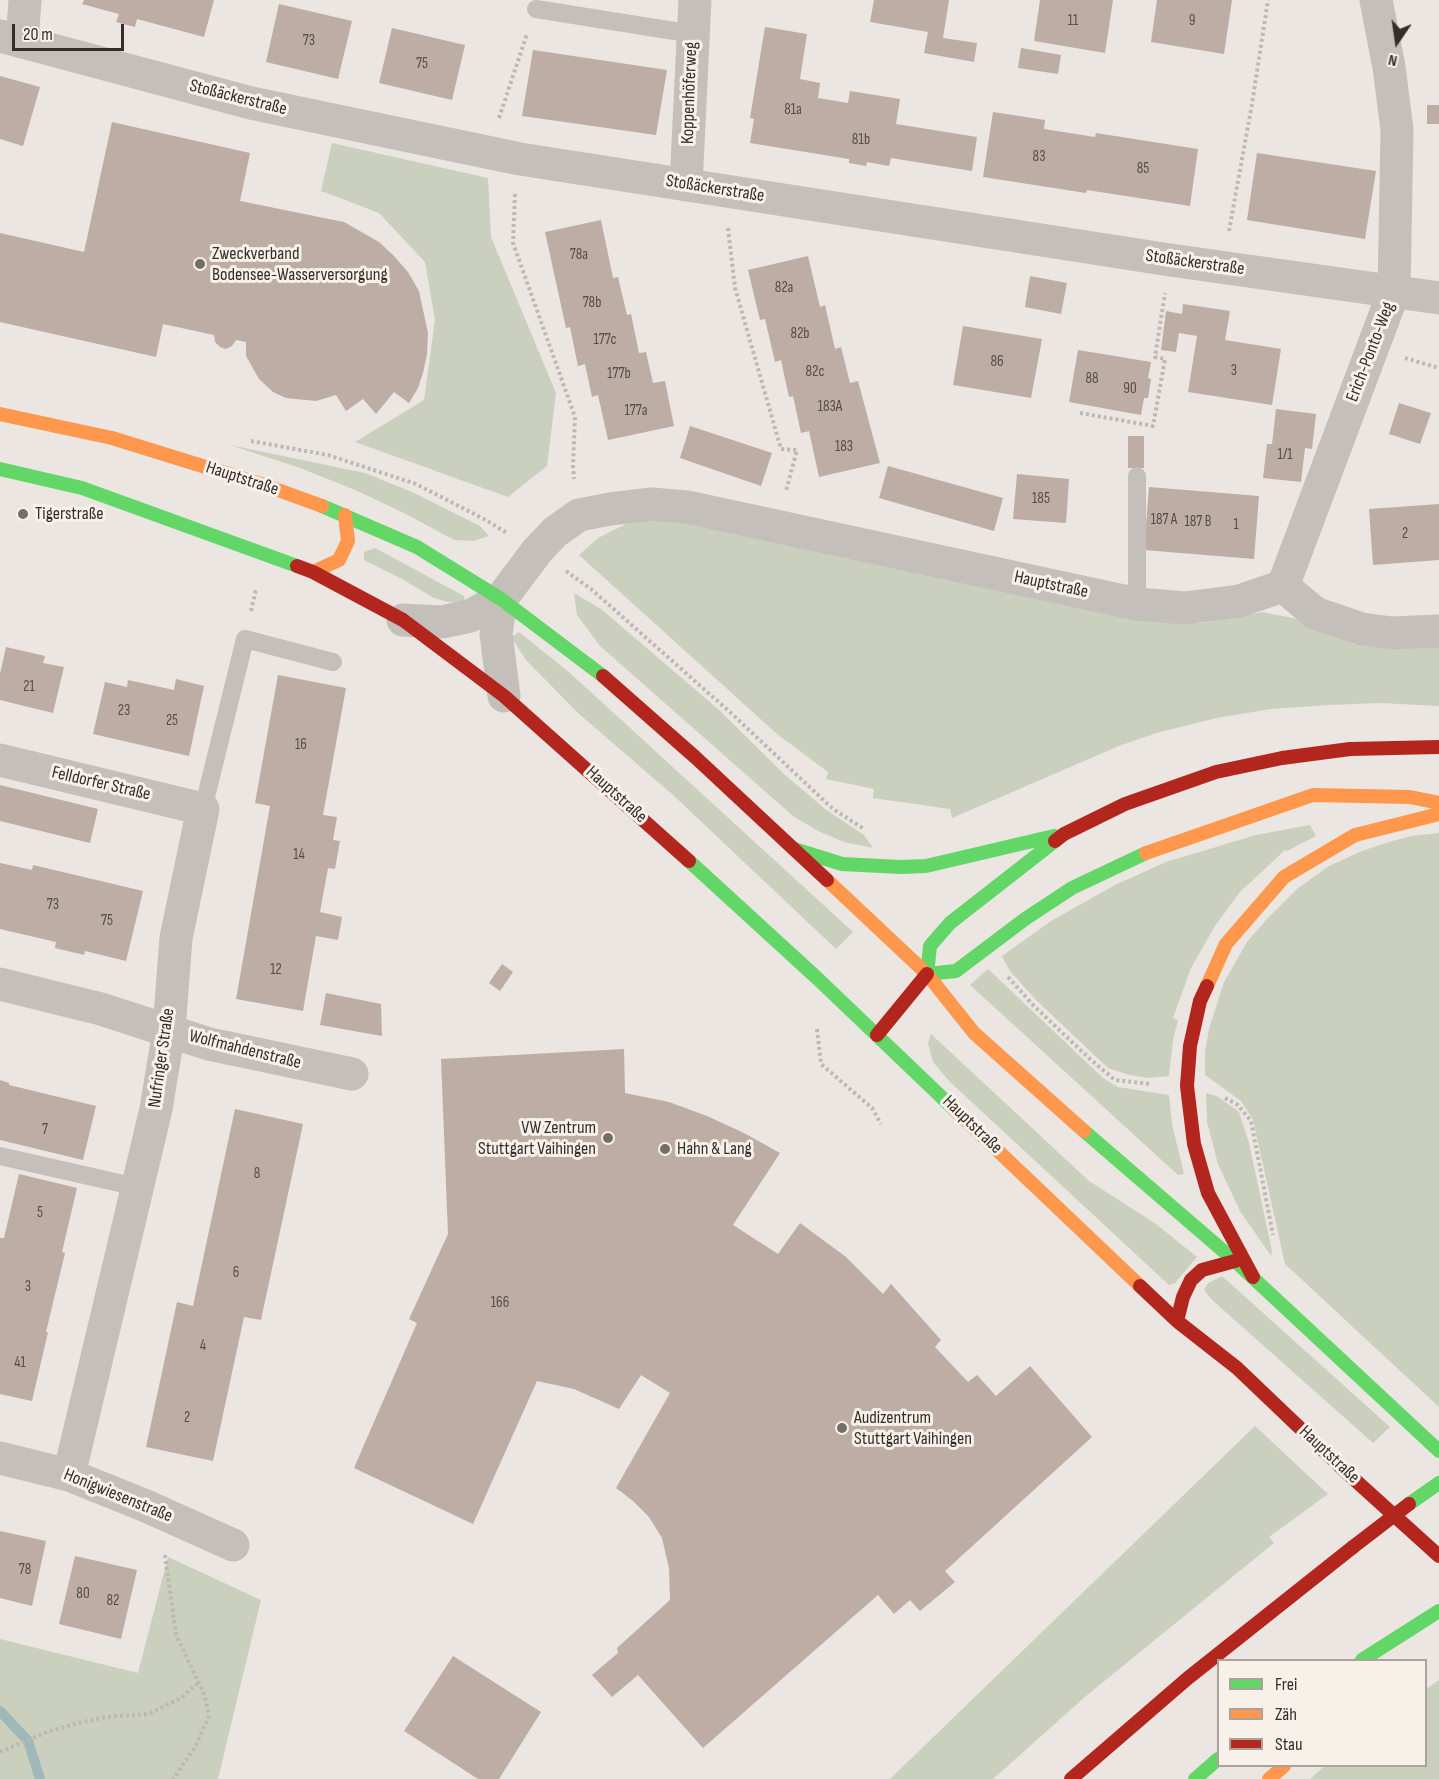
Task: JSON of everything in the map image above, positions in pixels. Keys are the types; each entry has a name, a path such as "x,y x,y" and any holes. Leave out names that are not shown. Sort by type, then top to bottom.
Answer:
{"main road":[{"name":"Hauptstraße","path":"0,414 112,438 267,486 345,515 417,547 501,599 590,664 695,757 927,974 974,1033 1253,1277 1439,1451"},
{"name":"Hauptstraße","path":"0,469 82,488 313,572 403,620 504,696 630,807 877,1035 1177,1321 1237,1368 1345,1472 1439,1556"},
{"path":"313,572 339,560 348,541 345,515"},
{"path":"877,1035 927,974 930,946 950,923 1064,834 1125,804 1216,772 1316,753 1418,746 1439,747"},
{"path":"927,974 956,971 1025,919 1072,888 1118,865 1167,845 1313,795 1410,797 1439,803"},
{"path":"1253,1277 1208,1192 1194,1144 1187,1086 1190,1046 1200,1001 1227,944 1284,877 1355,835 1439,814"},
{"path":"794,849 842,864 926,866 1064,834"},
{"path":"1177,1321 1183,1297 1191,1280 1202,1270 1215,1264 1235,1261"},
{"path":"1071,1779 1188,1678 1353,1547 1439,1483"},
{"path":"1364,1659 1439,1611"},
{"path":"1389,1659 1427,1620"},
{"path":"1195,1779 1217,1760"},
{"path":"1269,1779 1283,1767"}],"street":[{"path":"11,39 25,0"},
{"name":"Koppenhöferweg","path":"687,185 694,0"},
{"name":"Erich-Ponto-Weg","path":"1283,586 1394,291 1397,130 1389,67 1376,0"},
{"name":"Stoßäckerstraße","path":"11,39 251,103 488,153 1170,260 1439,298"},
{"name":"Hauptstraße","path":"403,620 442,622 470,616 501,599 537,551 555,532 579,515 652,504 698,510 1137,604 1185,608 1239,601 1283,586"},
{"path":"1283,586 1315,613 1362,629 1392,633 1439,631"},
{"name":"Hauptstraße","path":"501,599 496,634 504,696"},
{"name":"Felldorfer Straße","path":"0,760 203,809"},
{"name":"Nufringer Straße","path":"69,1474 156,1109 169,1030 176,938 203,809"},
{"name":"Wolfmahdenstraße","path":"0,984 101,1009 209,1044 352,1074"},
{"name":"Honigwiesenstraße","path":"0,1458 69,1474 233,1545"}],"lane":[{"path":"536,9 693,34"},
{"path":"1137,476 1137,604"},
{"path":"244,639 333,662"},
{"name":"Nufringer Straße","path":"203,809 244,639"},
{"path":"0,1156 137,1187"}],"path":[{"path":"1223,268 1268,0"},
{"path":"488,153 536,9"},
{"path":"515,194 513,243 575,417 573,466"},
{"path":"727,219 735,288 781,449 797,450 784,502"},
{"path":"1080,413 1154,426 1165,359 1155,357 1170,260"},
{"path":"244,639 265,554"},
{"path":"146,1506 165,1549 176,1635 205,1695 209,1716 195,1747 172,1779"},
{"path":"0,1752 47,1732 78,1723 106,1717 148,1714 181,1698 198,1683"}],"green space":[{"path":"332,143 488,178 491,237 556,393 547,466 508,497 355,442 424,400 435,320 425,262 379,213 321,191"},
{"path":"230,445 365,473 412,492 480,526 489,536 474,541 454,540 353,489 300,468"},
{"path":"663,516 1129,618 1200,623 1263,612 1297,619 1354,644 1439,647 1439,706 1380,703 1329,705 1271,709 1217,718 1156,733 1119,746 952,818 950,809 873,798 874,789 826,779 828,772 777,734 579,555 598,538 626,524"},
{"path":"375,548 464,596 465,603 434,598 364,560 364,552"},
{"path":"574,593 601,609 718,709 784,774 825,809 864,835 873,848 844,842 818,831 793,816 600,646 577,615"},
{"path":"519,632 570,673 853,932 836,949 673,795 578,713 526,660 513,640 513,636"},
{"path":"1310,825 1316,836 1285,850 1240,892 1215,926 1191,968 1173,1018 1178,1020 1169,1076 1149,1078 1108,1068 1036,1000 1010,971 1002,956 1051,921 1115,885 1166,862 1256,835"},
{"path":"1439,833 1439,1407 1285,1264 1253,1120 1241,1101 1205,1075 1205,1052 1209,1029 1224,982 1247,942 1297,889 1329,866 1362,851 1412,836"},
{"path":"988,969 1103,1078 1118,1087 1169,1095 1172,1124 1184,1174 1178,1175 970,985"},
{"path":"931,1034 1089,1181 1156,1224 1197,1257 1175,1283 1169,1285 949,1081 933,1062 928,1043"},
{"path":"1206,1093 1217,1096 1239,1112 1249,1143 1272,1251 1271,1256 1240,1211 1218,1164 1207,1122"},
{"path":"1222,1276 1390,1427 1373,1443 1211,1299 1204,1290 1208,1283"},
{"path":"1255,1426 1328,1494 1269,1537 1274,1543 1086,1696 993,1779 890,1779"},
{"path":"168,1557 261,1600 218,1779 0,1779 0,1639 138,1673"},
{"path":"1439,1680 1439,1779 1310,1779 1324,1767 1427,1767 1427,1686"}],"building":[{"path":"84,0 214,0 204,37 137,19 135,27 116,22 119,14 82,4"},
{"path":"874,0 949,0 943,38 977,43 974,62 924,53 928,32 870,22"},
{"path":"1040,0 1113,0 1105,53 1034,41"},
{"path":"1157,0 1232,0 1224,54 1151,42"},
{"path":"279,4 352,21 338,79 266,62"},
{"path":"765,27 807,34 800,79 820,83 818,98 848,103 850,91 900,99 896,124 977,137 972,171 891,158 889,166 867,162 866,166 849,163 849,159 750,143 754,119 750,118"},
{"path":"392,28 465,45 452,100 379,83"},
{"path":"1021,48 1061,55 1058,74 1018,68"},
{"path":"533,50 667,70 656,135 522,116"},
{"path":"0,76 40,87 23,146 0,139"},
{"path":"1427,105 1439,105 1439,124 1427,124"},
{"path":"993,112 1045,120 1044,129 1095,137 1096,133 1198,149 1190,206 983,177"},
{"name":"Zweckverband Bodensee-Wasserversorgung","path":"112,122 250,153 240,201 344,222 379,242 393,255 408,272 419,291 428,333 423,373 418,388 409,403 394,392 376,414 363,399 346,411 336,395 316,401 286,398 273,392 259,379 246,356 246,342 236,340 226,349 215,342 214,335 163,324 156,357 0,322 0,233 84,252"},
{"path":"1257,153 1376,171 1365,239 1247,220"},
{"path":"601,220 613,278 618,277 627,315 631,314 639,353 646,352 653,383 665,381 674,426 608,440 598,395 592,397 585,364 578,366 570,327 566,328 545,232"},
{"path":"808,256 820,307 825,305 835,349 841,347 850,383 858,381 880,463 819,477 809,431 801,433 793,396 789,397 781,360 775,362 765,319 760,320 748,270"},
{"path":"1030,276 1067,283 1061,314 1025,307"},
{"path":"1183,304 1230,311 1225,340 1281,349 1272,405 1188,392 1197,336 1179,333 1176,352 1161,350 1166,311 1182,314"},
{"path":"963,326 1042,339 1031,398 953,385"},
{"path":"1078,350 1151,362 1148,398 1144,398 1141,415 1069,402"},
{"path":"1399,403 1431,413 1420,444 1389,434"},
{"path":"1276,409 1316,414 1312,449 1305,448 1301,482 1263,478 1267,444 1272,444"},
{"path":"690,426 772,453 761,486 680,458"},
{"path":"1128,436 1144,436 1144,468 1128,468"},
{"path":"888,466 1003,498 994,531 879,498"},
{"path":"1017,474 1069,479 1066,523 1013,519"},
{"path":"1149,487 1259,496 1254,559 1144,550"},
{"path":"1439,504 1439,560 1373,565 1369,509"},
{"path":"6,647 45,656 43,663 64,667 53,713 0,700 0,674"},
{"path":"278,675 346,688 323,815 337,817 333,840 340,841 335,869 328,868 320,912 342,917 338,940 316,936 303,1011 236,999 270,806 255,803"},
{"path":"176,679 204,686 189,756 93,734 105,682 127,687 128,680 174,690"},
{"path":"0,785 98,809 90,843 0,821"},
{"path":"0,863 32,870 33,865 143,891 126,961 85,951 84,955 55,948 56,942 0,929"},
{"path":"502,964 513,972 500,991 489,983"},
{"path":"326,993 381,1004 382,1036 320,1025"},
{"path":"624,1049 625,1093 669,1102 707,1116 780,1153 733,1225 778,1254 800,1223 846,1257 883,1294 891,1284 941,1340 935,1347 968,1382 977,1375 996,1396 1030,1366 1092,1437 945,1571 955,1582 920,1611 910,1600 894,1614 878,1595 703,1748 638,1675 612,1697 592,1675 618,1653 617,1648 670,1600 669,1568 662,1538 649,1517 616,1488 670,1393 641,1375 619,1409 574,1389 537,1381 473,1524 354,1468 417,1323 409,1319 448,1234 441,1059"},
{"path":"0,1080 9,1085 96,1106 83,1160 0,1140"},
{"path":"235,1109 303,1124 261,1320 244,1317 213,1461 146,1447 177,1302 193,1306"},
{"path":"19,1174 77,1188 32,1401 0,1394 0,1238 4,1238"},
{"path":"0,1531 46,1541 32,1606 0,1598"},
{"path":"75,1556 137,1570 121,1639 59,1624"},
{"path":"453,1656 541,1712 499,1779 478,1779 404,1731"}],"waterway":[{"path":"0,1711 28,1741 40,1779"}],"traffic: fast":[{"path":"0,469 82,488 297,566"},
{"path":"322,506 417,547 501,599 603,676"},
{"path":"794,849 842,864 926,866 1054,836"},
{"path":"1055,841 950,923 930,946 927,974 956,971 1025,919 1072,888 1146,853"},
{"path":"689,861 818,979 955,1110"},
{"path":"1084,1131 1235,1261 1439,1451"},
{"path":"1409,1504 1439,1483"},
{"path":"1364,1659 1439,1611"},
{"path":"1195,1779 1217,1760"}],"traffic: slow":[{"path":"0,414 112,438 267,486 322,506"},
{"path":"313,572 339,560 348,541 345,515"},
{"path":"1146,853 1313,795 1410,797 1439,803"},
{"path":"1207,986 1226,944 1284,877 1355,835 1439,814"},
{"path":"827,880 927,974 974,1033 1084,1131"},
{"path":"955,1110 1140,1286"},
{"path":"1269,1779 1283,1767"}],"traffic: jam":[{"path":"297,566 313,572 403,620 504,696 689,861"},
{"path":"603,676 695,757 827,880"},
{"path":"1055,841 1064,834 1125,804 1216,772 1282,758 1350,749 1439,747"},
{"path":"877,1035 927,974"},
{"path":"1207,986 1200,1001 1190,1046 1187,1086 1194,1144 1208,1193 1253,1277"},
{"path":"1177,1321 1183,1297 1191,1280 1202,1270 1235,1261"},
{"path":"1140,1286 1177,1321 1237,1368 1345,1471 1439,1556"},
{"path":"1353,1547 1409,1504"},
{"path":"1071,1779 1188,1678 1353,1547"}],"place":[{"name":"Zweckverband Bodensee-Wasserversorgung","path":"200,264"},
{"name":"Tigerstraße","path":"23,514"},
{"name":"VW Zentrum Stuttgart Vaihingen","path":"608,1138"},
{"name":"Hahn & Lang","path":"665,1149"},
{"name":"Audizentrum Stuttgart Vaihingen","path":"842,1428"}]}
